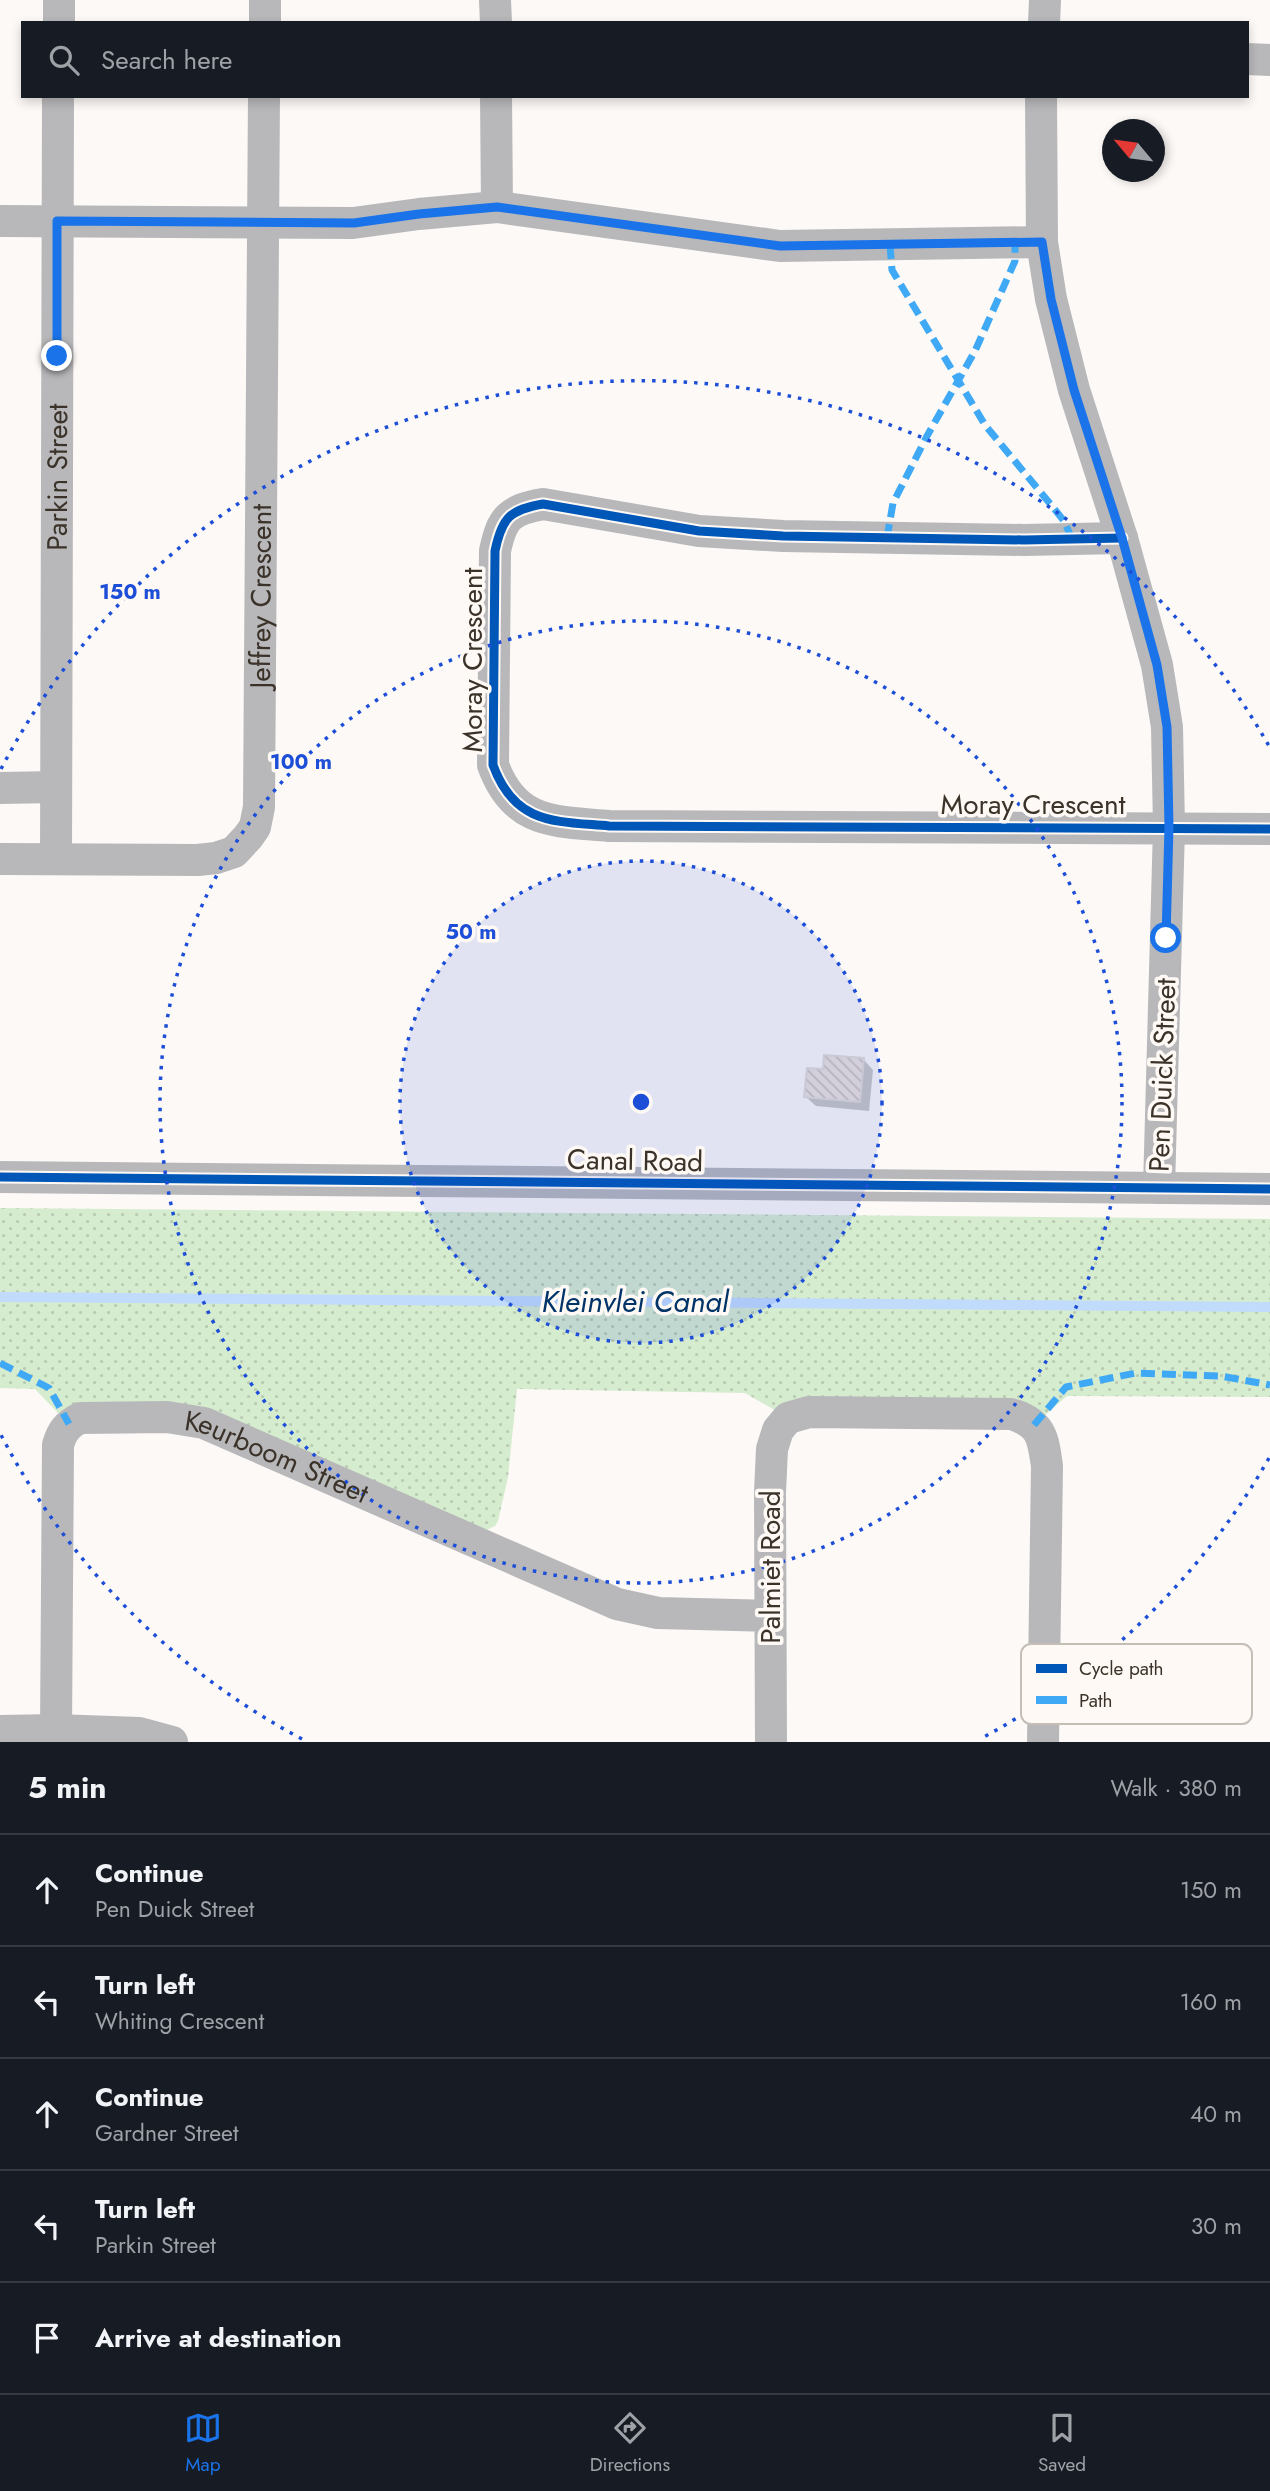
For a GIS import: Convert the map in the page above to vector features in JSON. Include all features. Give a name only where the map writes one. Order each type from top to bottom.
[{"type":"street","points":[[58,21],[59,0]]},
{"type":"street","points":[[265,0],[265,21]]},
{"type":"street","points":[[495,0],[496,21]]},
{"type":"street","points":[[1044,21],[1045,0]]},
{"type":"street","points":[[1249,59],[1270,60]]},
{"type":"street","name":"Parkin Street","points":[[56,859],[58,98]]},
{"type":"street","name":"Jeffrey Crescent","points":[[0,859],[216,858],[234,852],[255,827],[259,793],[264,98]]},
{"type":"street","points":[[496,98],[497,207]]},
{"type":"street","name":"Pen Duick Street","points":[[1041,98],[1042,242],[1051,299],[1074,390],[1122,538],[1157,665],[1167,727],[1169,827],[1159,1188]]},
{"type":"street","points":[[0,221],[354,223],[497,207],[780,246],[1042,242]]},
{"type":"street","name":"Moray Crescent","points":[[1122,538],[1024,540],[783,536],[699,531],[543,504],[522,508],[508,516],[499,531],[495,551],[493,765],[500,783],[510,797],[525,809],[549,821],[610,826],[1270,829]]},
{"type":"street","points":[[0,788],[56,787]]},
{"type":"street","name":"Canal Road","points":[[0,1177],[1270,1189]]},
{"type":"street","name":"Palmiet Road","points":[[771,1742],[772,1449],[778,1430],[788,1418],[809,1412],[1012,1414],[1034,1425],[1043,1437],[1047,1466],[1044,1644]]},
{"type":"street","name":"Keurboom Street","points":[[56,1730],[58,1445],[61,1434],[69,1424],[80,1418],[167,1417],[204,1423],[617,1604],[658,1613],[770,1616]]},
{"type":"street","name":"Palmiet Road","points":[[1043,1724],[1043,1742]]},
{"type":"street","points":[[0,1731],[139,1733],[172,1742]]},
{"type":"green space","points":[[0,1208],[1270,1219],[1270,1397],[1067,1396],[1044,1416],[778,1412],[745,1393],[517,1389],[508,1477],[498,1521],[495,1526],[484,1531],[196,1408],[62,1417],[35,1389],[0,1388]]},
{"type":"building","points":[[824,1055],[864,1058],[860,1102],[804,1097],[807,1068],[823,1069]]},
{"type":"waterway","name":"Kleinvlei Canal","points":[[0,1297],[1270,1307]]},
{"type":"marked path","points":[[887,538],[893,503],[975,351],[1015,261],[1015,242]]},
{"type":"marked path","points":[[890,245],[892,270],[985,425],[1064,521],[1072,539]]},
{"type":"marked path","points":[[0,1363],[49,1388],[69,1424]]},
{"type":"marked path","points":[[1034,1425],[1066,1387],[1136,1373],[1221,1376],[1270,1385]]},
{"type":"cycle path","points":[[1122,538],[1024,540],[783,536],[699,531],[543,504],[523,509],[509,517],[501,530],[495,551],[493,765],[502,785],[525,809],[554,820],[609,826],[1270,829]]},
{"type":"cycle path","points":[[0,1177],[1270,1189]]},
{"type":"route","points":[[57,356],[57,221],[354,223],[497,207],[780,246],[1042,242],[1051,299],[1074,390],[1122,538],[1157,665],[1167,727],[1169,827],[1166,938]]}]
